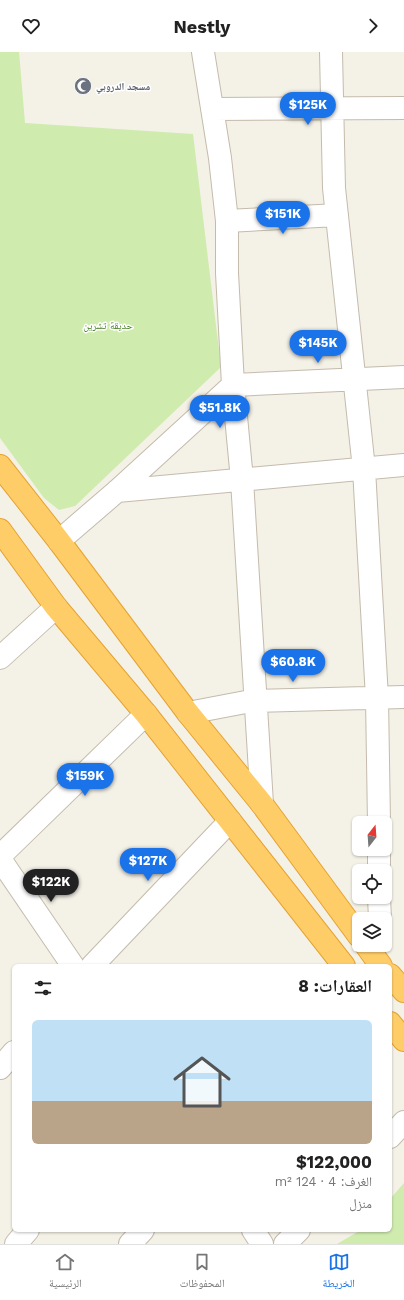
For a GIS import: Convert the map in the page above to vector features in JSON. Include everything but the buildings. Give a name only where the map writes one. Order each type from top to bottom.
[{"type":"highway","points":[[0,466],[59,541],[188,713],[262,804],[352,926]]},
{"type":"highway","points":[[0,530],[56,607],[146,714],[342,964]]},
{"type":"highway","points":[[373,952],[383,963]]},
{"type":"highway","points":[[392,975],[404,991]]},
{"type":"highway","points":[[392,1025],[404,1040]]},
{"type":"street","points":[[203,52],[227,221],[233,385],[242,480],[262,804]]},
{"type":"street","points":[[331,52],[336,215],[364,469],[377,698],[379,816]]},
{"type":"street","points":[[212,109],[404,108]]},
{"type":"street","points":[[227,221],[336,215]]},
{"type":"street","points":[[59,541],[233,385],[404,377]]},
{"type":"street","points":[[117,490],[404,465]]},
{"type":"street","points":[[0,658],[56,607]]},
{"type":"street","points":[[188,713],[256,701],[404,697]]},
{"type":"street","points":[[72,964],[0,857],[146,714]]},
{"type":"street","points":[[94,964],[230,821]]},
{"type":"street","points":[[0,1068],[12,1054]]},
{"type":"street","points":[[392,1135],[404,1122]]},
{"type":"street","points":[[16,1244],[26,1232]]},
{"type":"street","points":[[130,1244],[141,1232]]},
{"type":"street","points":[[254,1232],[262,1244]]},
{"type":"street","points":[[285,1244],[297,1232]]},
{"type":"green space","name":"حديقة تشرين","points":[[0,52],[19,52],[25,123],[193,134],[221,367],[75,506],[59,510],[44,498],[0,438]]},
{"type":"green space","points":[[404,1183],[404,1244],[337,1244],[358,1232],[392,1232],[392,1197]]},
{"type":"place","name":"مسجد الدروبي","points":[[83,86]]}]
